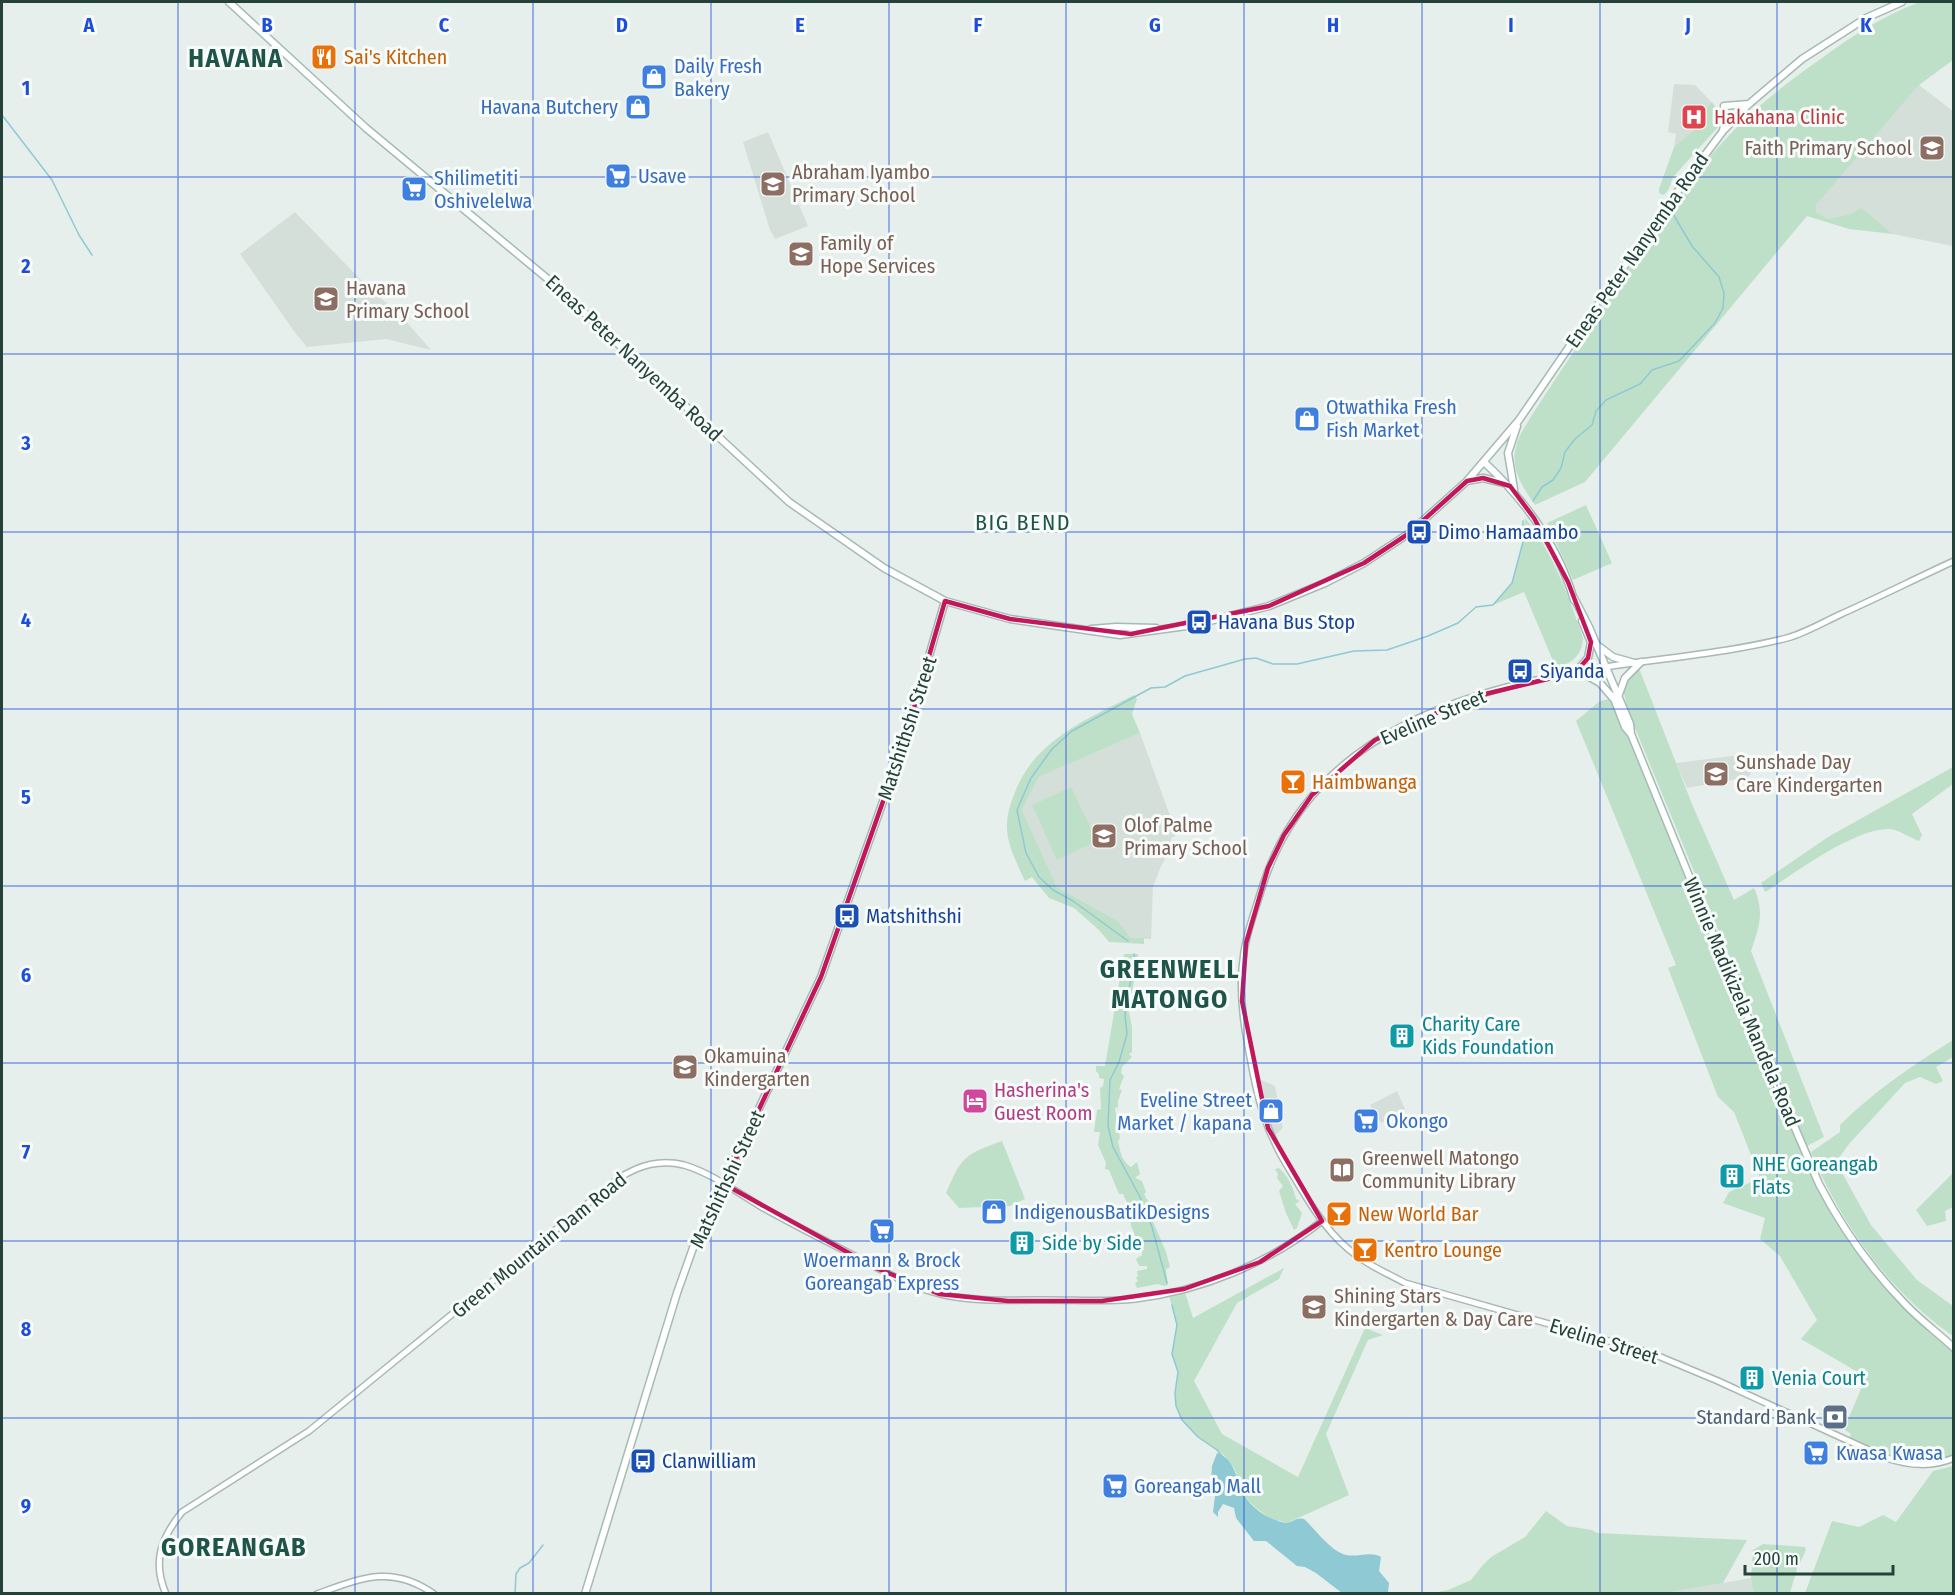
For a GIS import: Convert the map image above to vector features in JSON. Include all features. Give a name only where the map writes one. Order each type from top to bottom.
[{"type":"main road","name":"Eneas Peter Nanyemba Road","points":[[229,2],[366,128],[549,280],[789,502],[884,568],[945,601],[1010,619],[1120,635],[1213,621],[1269,606],[1325,583],[1371,558],[1408,534],[1467,481],[1519,420],[1654,223],[1723,131],[1749,104],[1802,59],[1866,18],[1902,2]]},
{"type":"main road","points":[[1723,131],[1726,119],[1724,106],[1749,104]]},
{"type":"main road","points":[[1515,493],[1509,470],[1508,453],[1519,420]]},
{"type":"main road","name":"Winnie Madikizela Mandela Road","points":[[1484,462],[1510,486],[1544,534],[1574,598],[1616,698],[1625,727],[1631,734],[1794,1127],[1826,1197],[1847,1234],[1892,1290],[1953,1348]]},
{"type":"main road","points":[[1467,481],[1488,478],[1510,486]]},
{"type":"main road","name":"Matshithshi Street","points":[[588,1592],[677,1293],[696,1242],[821,977],[901,752],[945,601]]},
{"type":"main road","points":[[1594,643],[1613,657],[1638,663],[1625,678],[1616,698],[1600,683],[1579,672],[1594,643]]},
{"type":"main road","name":"Winnie Madikizela Mandela Road","points":[[1945,1339],[1953,1343]]},
{"type":"street","name":"Eveline Street","points":[[1953,561],[1791,637],[1748,646],[1579,672],[1506,687],[1473,697],[1387,733],[1345,764],[1312,795],[1276,850],[1263,882],[1243,955],[1242,1001],[1256,1088],[1268,1128],[1286,1164],[1322,1221],[1357,1256],[1405,1283],[1651,1353],[1886,1458],[1906,1464],[1922,1465],[1953,1458]]},
{"type":"street","name":"Green Mountain Dam Road","points":[[166,1593],[158,1571],[158,1559],[169,1531],[182,1512],[318,1425],[619,1178],[647,1164],[663,1162],[685,1166],[724,1184],[787,1221],[898,1279],[939,1294],[978,1299],[1102,1301],[1134,1299],[1184,1289],[1260,1262],[1297,1241],[1322,1221]]},
{"type":"street","points":[[317,1593],[358,1579],[380,1575],[420,1584],[434,1593]]},
{"type":"highlighted area","points":[[1483,478],[1510,486],[1534,518],[1568,582],[1591,642],[1588,658],[1576,672],[1473,697],[1375,740],[1312,795],[1284,835],[1268,868],[1246,943],[1242,1001],[1268,1128],[1322,1221],[1260,1262],[1184,1289],[1102,1301],[1008,1301],[939,1294],[876,1268],[724,1184],[821,977],[904,742],[945,601],[1010,619],[1131,634],[1269,606],[1364,563],[1408,534],[1467,481]]},
{"type":"shaded area","name":"Hakahana Clinic","points":[[1674,84],[1695,85],[1718,109],[1718,127],[1706,139],[1674,147],[1676,134],[1668,132]]},
{"type":"shaded area","points":[[1919,85],[1953,111],[1953,246],[1893,234],[1861,209],[1828,219],[1816,212],[1816,204]]},
{"type":"shaded area","name":"Abraham Iyambo Primary School","points":[[768,132],[808,226],[775,239],[770,230],[743,142]]},
{"type":"shaded area","name":"Havana Primary School","points":[[295,212],[359,278],[404,319],[431,350],[386,339],[307,347],[240,254]]},
{"type":"shaded area","name":"Olof Palme Primary School","points":[[1140,733],[1177,835],[1171,838],[1172,846],[1153,887],[1151,939],[1131,938],[1118,921],[1057,887],[1022,810],[1039,777]]},
{"type":"shaded area","name":"Sunshade Day Care Kindergarten","points":[[1740,755],[1753,770],[1748,777],[1687,788],[1676,763]]},
{"type":"shaded area","name":"Okamuina Kindergarten","points":[[682,1060],[691,1062],[690,1076],[678,1071]]},
{"type":"shaded area","name":"Eveline Street Market / kapana","points":[[1254,1077],[1275,1086],[1283,1128],[1272,1138]]},
{"type":"shaded area","points":[[1397,1091],[1405,1109],[1381,1123],[1370,1105]]},
{"type":"shaded area","points":[[1751,1578],[1753,1593],[1659,1594]]},
{"type":"green space","points":[[1920,2],[1953,2],[1953,60],[1919,85],[1816,205],[1816,212],[1828,219],[1850,214],[1861,208],[1893,234],[1849,229],[1807,216],[1585,482],[1535,505],[1516,471],[1515,455],[1520,435],[1677,198],[1718,147],[1741,123],[1780,89],[1857,34],[1894,13]]},
{"type":"green space","points":[[1712,102],[1719,114],[1718,127],[1674,176],[1667,192],[1663,195],[1659,193],[1674,147],[1708,118],[1703,112]]},
{"type":"green space","points":[[1586,505],[1612,563],[1573,580],[1547,523]]},
{"type":"green space","points":[[1525,518],[1552,560],[1583,638],[1581,650],[1575,658],[1556,668],[1524,592],[1493,605],[1512,583],[1523,542]]},
{"type":"green space","points":[[1639,668],[1692,804],[1734,900],[1754,888],[1760,920],[1751,951],[1824,1137],[1807,1146],[1628,711],[1623,689],[1632,673]]},
{"type":"green space","points":[[1134,695],[1137,699],[1132,714],[1140,733],[1039,777],[1022,810],[1057,887],[1118,921],[1131,938],[1144,938],[1144,944],[1109,942],[1074,908],[1049,898],[1032,877],[1025,881],[1013,853],[1007,831],[1008,816],[1015,792],[1035,758],[1064,733]]},
{"type":"green space","points":[[1614,698],[1826,1197],[1892,1290],[1953,1348],[1953,1458],[1946,1461],[1906,1464],[1848,1441],[1851,1434],[1844,1429],[1866,1377],[1801,1339],[1817,1320],[1780,1256],[1760,1239],[1765,1218],[1723,1203],[1729,1192],[1760,1178],[1734,1112],[1718,1097],[1668,968],[1676,965],[1576,721],[1600,701]]},
{"type":"green space","points":[[1953,767],[1953,784],[1912,814],[1922,835],[1919,841],[1896,830],[1875,831],[1843,843],[1765,892],[1761,883],[1828,837]]},
{"type":"green space","points":[[1071,787],[1097,841],[1057,860],[1032,805]]},
{"type":"green space","points":[[1124,954],[1138,954],[1138,966],[1128,1007],[1132,1027],[1132,1052],[1129,1054],[1132,1057],[1122,1067],[1121,1073],[1124,1076],[1119,1089],[1122,1090],[1118,1107],[1115,1108],[1120,1138],[1118,1141],[1125,1162],[1131,1167],[1137,1162],[1140,1174],[1135,1178],[1142,1181],[1146,1192],[1144,1194],[1156,1217],[1152,1219],[1170,1267],[1166,1269],[1168,1285],[1164,1286],[1158,1284],[1137,1288],[1135,1283],[1138,1281],[1137,1271],[1147,1269],[1147,1266],[1139,1266],[1136,1259],[1142,1255],[1142,1251],[1131,1226],[1130,1209],[1123,1194],[1119,1194],[1109,1170],[1105,1169],[1106,1163],[1098,1145],[1100,1132],[1094,1132],[1097,1110],[1101,1109],[1100,1088],[1103,1086],[1104,1079],[1099,1078],[1096,1066],[1105,1066]]},
{"type":"green space","points":[[1953,1040],[1953,1057],[1936,1067],[1943,1081],[1936,1084],[1920,1077],[1905,1083],[1849,1144],[1836,1162],[1871,1225],[1917,1280],[1953,1306],[1953,1336],[1908,1299],[1869,1254],[1837,1204],[1811,1152],[1840,1132],[1840,1125],[1880,1090]]},
{"type":"green space","points":[[1002,1141],[1025,1199],[1010,1206],[959,1208],[946,1193],[956,1171],[972,1154]]},
{"type":"green space","points":[[1279,1168],[1290,1182],[1296,1199],[1300,1201],[1295,1204],[1302,1213],[1297,1228],[1294,1230],[1279,1191],[1283,1186],[1277,1178],[1278,1174],[1275,1169]]},
{"type":"green space","points":[[1953,1173],[1953,1207],[1945,1211],[1946,1221],[1927,1226],[1916,1210]]},
{"type":"green space","points":[[1284,1268],[1279,1279],[1237,1303],[1194,1381],[1222,1434],[1298,1477],[1365,1328],[1383,1335],[1368,1340],[1326,1434],[1349,1495],[1287,1523],[1269,1518],[1255,1507],[1244,1496],[1234,1468],[1224,1455],[1198,1437],[1182,1420],[1176,1406],[1178,1372],[1172,1354],[1177,1325],[1168,1292],[1184,1289],[1193,1318]]},
{"type":"green space","points":[[1953,1466],[1953,1593],[1805,1593],[1832,1521],[1859,1527],[1883,1515],[1896,1522],[1933,1471]]},
{"type":"green space","points":[[1546,1511],[1567,1526],[1597,1533],[1747,1540],[1723,1583],[1659,1594],[1433,1593],[1448,1590],[1471,1580],[1491,1557],[1525,1537]]},
{"type":"green space","points":[[1763,1544],[1805,1547],[1806,1550],[1797,1569],[1790,1593],[1753,1593],[1751,1578],[1753,1550]]},
{"type":"water","points":[[1217,1453],[1232,1465],[1246,1498],[1265,1515],[1286,1523],[1304,1519],[1327,1543],[1343,1554],[1352,1556],[1372,1554],[1381,1557],[1379,1571],[1389,1583],[1388,1593],[1342,1593],[1316,1573],[1305,1567],[1297,1566],[1266,1541],[1254,1541],[1236,1518],[1234,1508],[1223,1504],[1218,1517],[1213,1512],[1215,1496],[1211,1483],[1212,1466]]},
{"type":"waterway","points":[[2,115],[52,180],[79,235],[92,255]]},
{"type":"waterway","points":[[1533,501],[1542,487],[1553,480],[1561,468],[1565,452],[1575,439],[1592,425],[1596,411],[1606,400],[1640,384],[1652,370],[1679,361],[1715,323],[1723,308],[1724,293],[1719,277],[1692,246],[1673,214]]},
{"type":"waterway","points":[[1128,941],[1073,901],[1053,890],[1039,877],[1026,853],[1017,810],[1031,778],[1052,749],[1072,731],[1151,688],[1165,687],[1185,676],[1245,659],[1256,658],[1273,664],[1297,664],[1354,651],[1387,650],[1458,623],[1476,607],[1493,605],[1512,583],[1523,542],[1523,521]]},
{"type":"waterway","points":[[1134,954],[1135,965],[1126,999],[1127,1034],[1119,1062],[1110,1080],[1108,1126],[1113,1147],[1140,1197],[1152,1227],[1167,1283]]},
{"type":"waterway","points":[[1172,1305],[1177,1325],[1172,1354],[1178,1372],[1176,1406],[1182,1420],[1198,1437],[1222,1456]]},
{"type":"waterway","points":[[515,1594],[516,1574],[520,1568],[529,1563],[543,1545]]},
{"type":"place","name":"Sai's Kitchen","points":[[324,57]]},
{"type":"place","name":"Daily Fresh Bakery","points":[[654,77]]},
{"type":"place","name":"Havana Butchery","points":[[638,107]]},
{"type":"place","name":"Hakahana Clinic","points":[[1694,117]]},
{"type":"place","name":"Faith Primary School","points":[[1932,148]]},
{"type":"place","name":"Usave","points":[[618,176]]},
{"type":"place","name":"Abraham Iyambo Primary School","points":[[773,184]]},
{"type":"place","name":"Shilimetiti Oshivelelwa","points":[[414,189]]},
{"type":"place","name":"Family of Hope Services","points":[[801,254]]},
{"type":"place","name":"Havana Primary School","points":[[326,299]]},
{"type":"place","name":"Otwathika Fresh Fish Market","points":[[1307,419]]},
{"type":"place","name":"Dimo Hamaambo","points":[[1419,532]]},
{"type":"place","name":"Havana Bus Stop","points":[[1199,622]]},
{"type":"place","name":"Siyanda","points":[[1520,671]]},
{"type":"place","name":"Sunshade Day Care Kindergarten","points":[[1716,774]]},
{"type":"place","name":"Haimbwanga","points":[[1293,782]]},
{"type":"place","name":"Olof Palme Primary School","points":[[1104,836]]},
{"type":"place","name":"Matshithshi","points":[[847,916]]},
{"type":"place","name":"Charity Care Kids Foundation","points":[[1402,1036]]},
{"type":"place","name":"Okamuina Kindergarten","points":[[685,1067]]},
{"type":"place","name":"Hasherina's Guest Room","points":[[975,1101]]},
{"type":"place","name":"Eveline Street Market / kapana","points":[[1271,1111]]},
{"type":"place","name":"Okongo","points":[[1366,1121]]},
{"type":"place","name":"Greenwell Matongo Community Library","points":[[1342,1170]]},
{"type":"place","name":"NHE Goreangab Flats","points":[[1732,1176]]},
{"type":"place","name":"IndigenousBatikDesigns","points":[[994,1212]]},
{"type":"place","name":"New World Bar","points":[[1339,1214]]},
{"type":"place","name":"Woermann & Brock Goreangab Express","points":[[882,1231]]},
{"type":"place","name":"Side by Side","points":[[1022,1243]]},
{"type":"place","name":"Kentro Lounge","points":[[1365,1250]]},
{"type":"place","name":"Shining Stars Kindergarten & Day Care","points":[[1314,1307]]},
{"type":"place","name":"Venia Court","points":[[1752,1378]]},
{"type":"place","name":"Standard Bank","points":[[1835,1417]]},
{"type":"place","name":"Kwasa Kwasa","points":[[1816,1453]]},
{"type":"place","name":"Clanwilliam","points":[[643,1461]]},
{"type":"place","name":"Goreangab Mall","points":[[1115,1486]]},
{"type":"district","name":"HAVANA","points":[[236,58]]},
{"type":"district","name":"BIG BEND","points":[[1023,522]]},
{"type":"district","name":"GREENWELL MATONGO","points":[[1170,984]]},
{"type":"district","name":"GOREANGAB","points":[[234,1547]]}]
